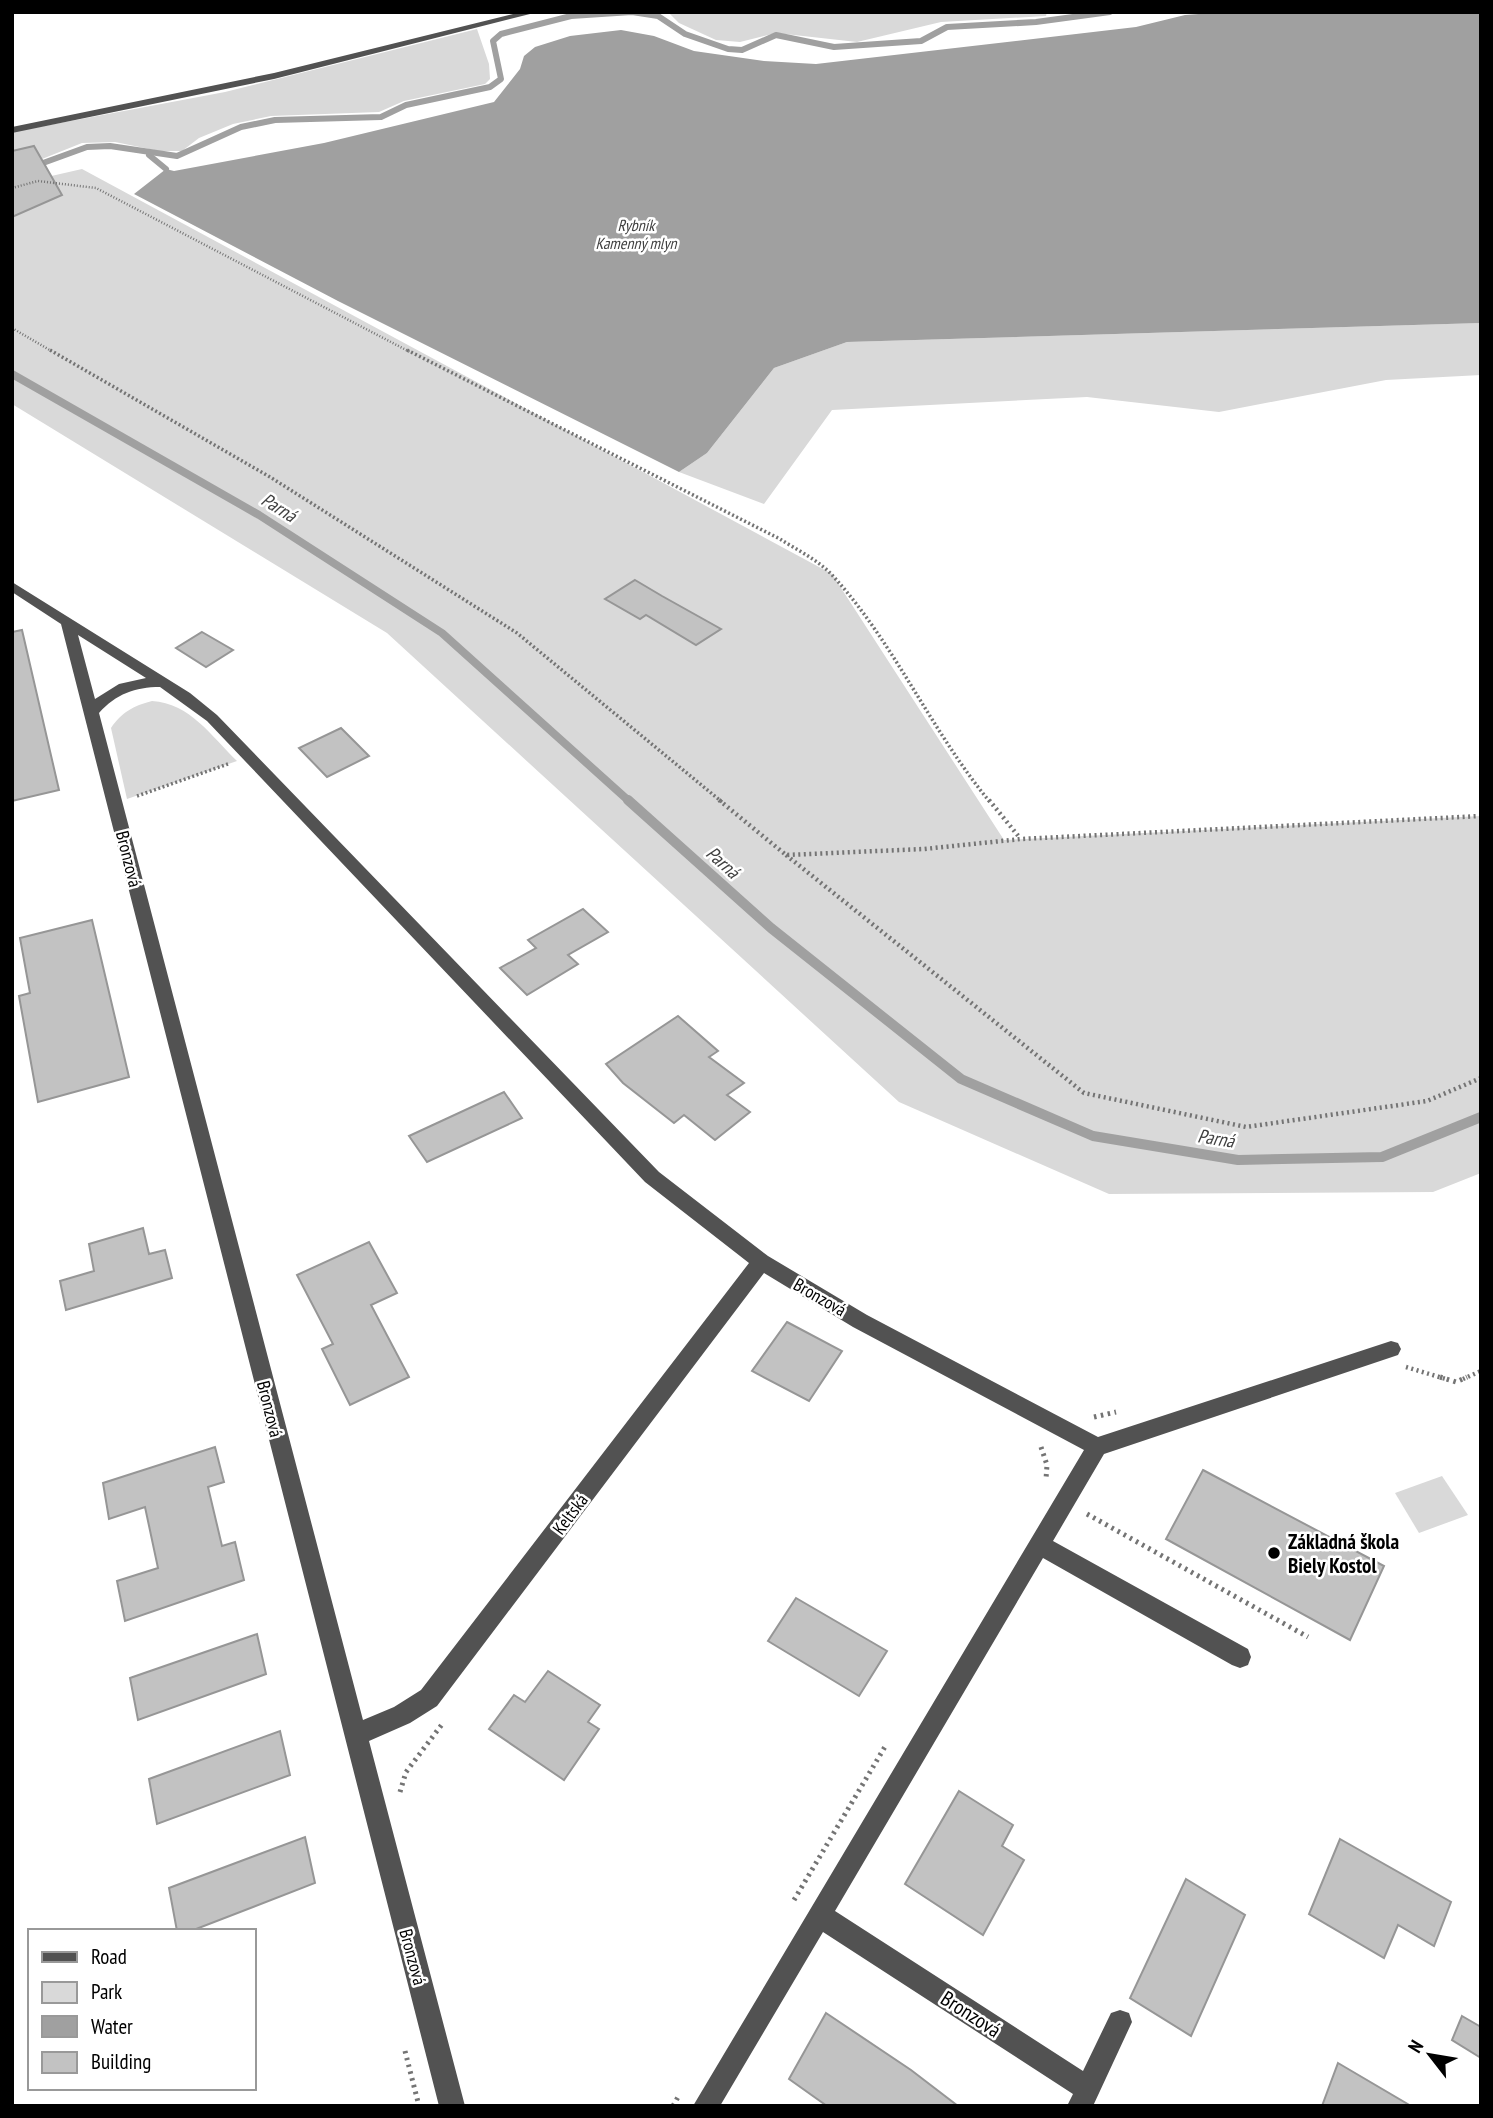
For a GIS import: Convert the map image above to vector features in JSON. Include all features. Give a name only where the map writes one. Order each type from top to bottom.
[{"type":"street","points":[[12,130],[147,106],[261,81],[533,12]]},
{"type":"street","name":"Bronzová","points":[[12,586],[163,682],[212,718],[652,1177],[761,1262],[860,1321],[1097,1447]]},
{"type":"street","name":"Bronzová","points":[[68,622],[93,710],[354,1734],[452,2106]]},
{"type":"street","points":[[93,710],[106,696],[127,686],[163,682]]},
{"type":"street","name":"Keltská","points":[[354,1734],[381,1727],[410,1713],[429,1698],[761,1262]]},
{"type":"street","points":[[706,2106],[1097,1447],[1397,1358]]},
{"type":"street","points":[[1039,1545],[1240,1657]]},
{"type":"street","name":"Bronzová","points":[[819,1915],[1084,2097],[1120,2022]]},
{"type":"path","points":[[12,188],[38,181],[96,188],[375,335],[780,539],[832,574],[896,660],[957,762],[1020,839]]},
{"type":"path","points":[[12,328],[270,477],[517,633],[786,855],[1084,1093],[1246,1127],[1427,1101],[1481,1078]]},
{"type":"path","points":[[127,799],[237,761]]},
{"type":"path","points":[[786,855],[960,846],[1020,839],[1481,816]]},
{"type":"path","points":[[1397,1358],[1443,1381],[1456,1382],[1481,1371]]},
{"type":"path","points":[[1087,1417],[1126,1409]]},
{"type":"path","points":[[1036,1438],[1047,1465],[1046,1479],[1039,1491]]},
{"type":"path","points":[[1087,1514],[1308,1637]]},
{"type":"path","points":[[789,1909],[892,1735]]},
{"type":"path","points":[[673,2106],[680,2094]]},
{"type":"green space","points":[[668,12],[1047,12],[1046,16],[941,22],[857,42],[776,33],[740,42],[716,40],[679,23]]},
{"type":"green space","points":[[477,29],[489,64],[490,79],[485,84],[404,101],[379,112],[271,116],[233,124],[199,138],[182,151],[159,151],[115,142],[82,143],[12,171],[12,132],[225,92]]},
{"type":"green space","points":[[82,169],[832,574],[1004,840],[1481,816],[1481,1173],[1433,1192],[1109,1194],[899,1102],[387,633],[12,404],[12,185]]},
{"type":"green space","points":[[1481,323],[1481,375],[1386,380],[1219,412],[1087,397],[832,410],[764,504],[679,472],[707,453],[774,368],[847,342]]},
{"type":"green space","points":[[152,701],[165,703],[189,714],[237,761],[127,799],[111,728],[128,710]]},
{"type":"green space","points":[[1442,1476],[1468,1515],[1419,1533],[1395,1493]]},
{"type":"water","name":"Rybník Kamenný mlyn","points":[[1226,12],[1481,12],[1481,323],[847,342],[774,368],[707,453],[679,472],[338,301],[134,194],[166,169],[174,171],[324,143],[494,102],[520,69],[524,56],[535,47],[570,36],[621,30],[654,36],[694,51],[764,61],[816,64],[1136,27],[1185,15]]},
{"type":"building","points":[[34,146],[62,195],[12,217],[12,151]]},
{"type":"building","points":[[635,580],[721,629],[696,645],[646,615],[640,619],[605,599]]},
{"type":"building","points":[[22,630],[59,790],[12,801],[12,632]]},
{"type":"building","points":[[202,632],[233,650],[206,667],[176,648]]},
{"type":"building","points":[[341,728],[369,756],[327,777],[299,748]]},
{"type":"building","points":[[583,909],[608,932],[568,955],[578,964],[527,995],[500,968],[536,948],[528,940]]},
{"type":"building","points":[[92,920],[129,1077],[38,1102],[19,996],[30,993],[20,938]]},
{"type":"building","points":[[678,1016],[718,1051],[709,1057],[744,1083],[727,1095],[750,1112],[715,1140],[684,1115],[674,1123],[623,1083],[606,1064]]},
{"type":"building","points":[[504,1092],[522,1118],[427,1162],[409,1136]]},
{"type":"building","points":[[143,1228],[149,1254],[165,1250],[172,1278],[66,1310],[60,1281],[94,1271],[89,1244]]},
{"type":"building","points":[[369,1242],[397,1293],[371,1305],[409,1377],[350,1405],[322,1349],[333,1344],[297,1275]]},
{"type":"building","points":[[787,1322],[842,1351],[809,1401],[752,1371]]},
{"type":"building","points":[[215,1447],[224,1482],[208,1487],[222,1546],[235,1542],[244,1580],[125,1621],[117,1581],[158,1568],[145,1507],[109,1519],[103,1483]]},
{"type":"building","name":"Základná škola Biely Kostol","points":[[1203,1470],[1384,1566],[1350,1640],[1166,1539]]},
{"type":"building","points":[[796,1598],[887,1651],[859,1696],[768,1641]]},
{"type":"building","points":[[257,1634],[266,1674],[138,1720],[130,1678]]},
{"type":"building","points":[[548,1671],[600,1705],[588,1722],[599,1729],[564,1780],[489,1729],[514,1695],[525,1702]]},
{"type":"building","points":[[280,1731],[290,1775],[157,1824],[149,1779]]},
{"type":"building","points":[[959,1791],[1013,1825],[1002,1846],[1024,1860],[983,1935],[905,1884]]},
{"type":"building","points":[[305,1837],[315,1883],[196,1929],[177,1929],[169,1888]]},
{"type":"building","points":[[1340,1839],[1451,1902],[1434,1946],[1398,1925],[1384,1958],[1309,1914]]},
{"type":"building","points":[[1186,1879],[1245,1915],[1191,2036],[1130,1998]]},
{"type":"building","points":[[826,2013],[911,2070],[958,2106],[827,2106],[789,2079]]},
{"type":"building","points":[[1462,2016],[1481,2027],[1481,2058],[1452,2040]]},
{"type":"building","points":[[1338,2063],[1411,2106],[1322,2106]]},
{"type":"waterway","points":[[32,167],[87,147],[110,146],[177,156],[241,127],[275,120],[381,117],[406,105],[490,87],[501,79],[493,41],[501,34],[571,16],[632,12],[658,16],[685,34],[728,49],[742,50],[776,35],[834,47],[921,41],[947,27],[1036,22],[1110,12]]},
{"type":"waterway","points":[[149,155],[166,169]]},
{"type":"waterway","name":"Parná","points":[[12,374],[259,515],[442,633],[630,802]]},
{"type":"waterway","name":"Parná","points":[[628,800],[771,928],[961,1079],[1093,1136],[1238,1160],[1382,1157],[1481,1117]]},
{"type":"place","name":"Základná škola Biely Kostol","points":[[1274,1553]]}]
